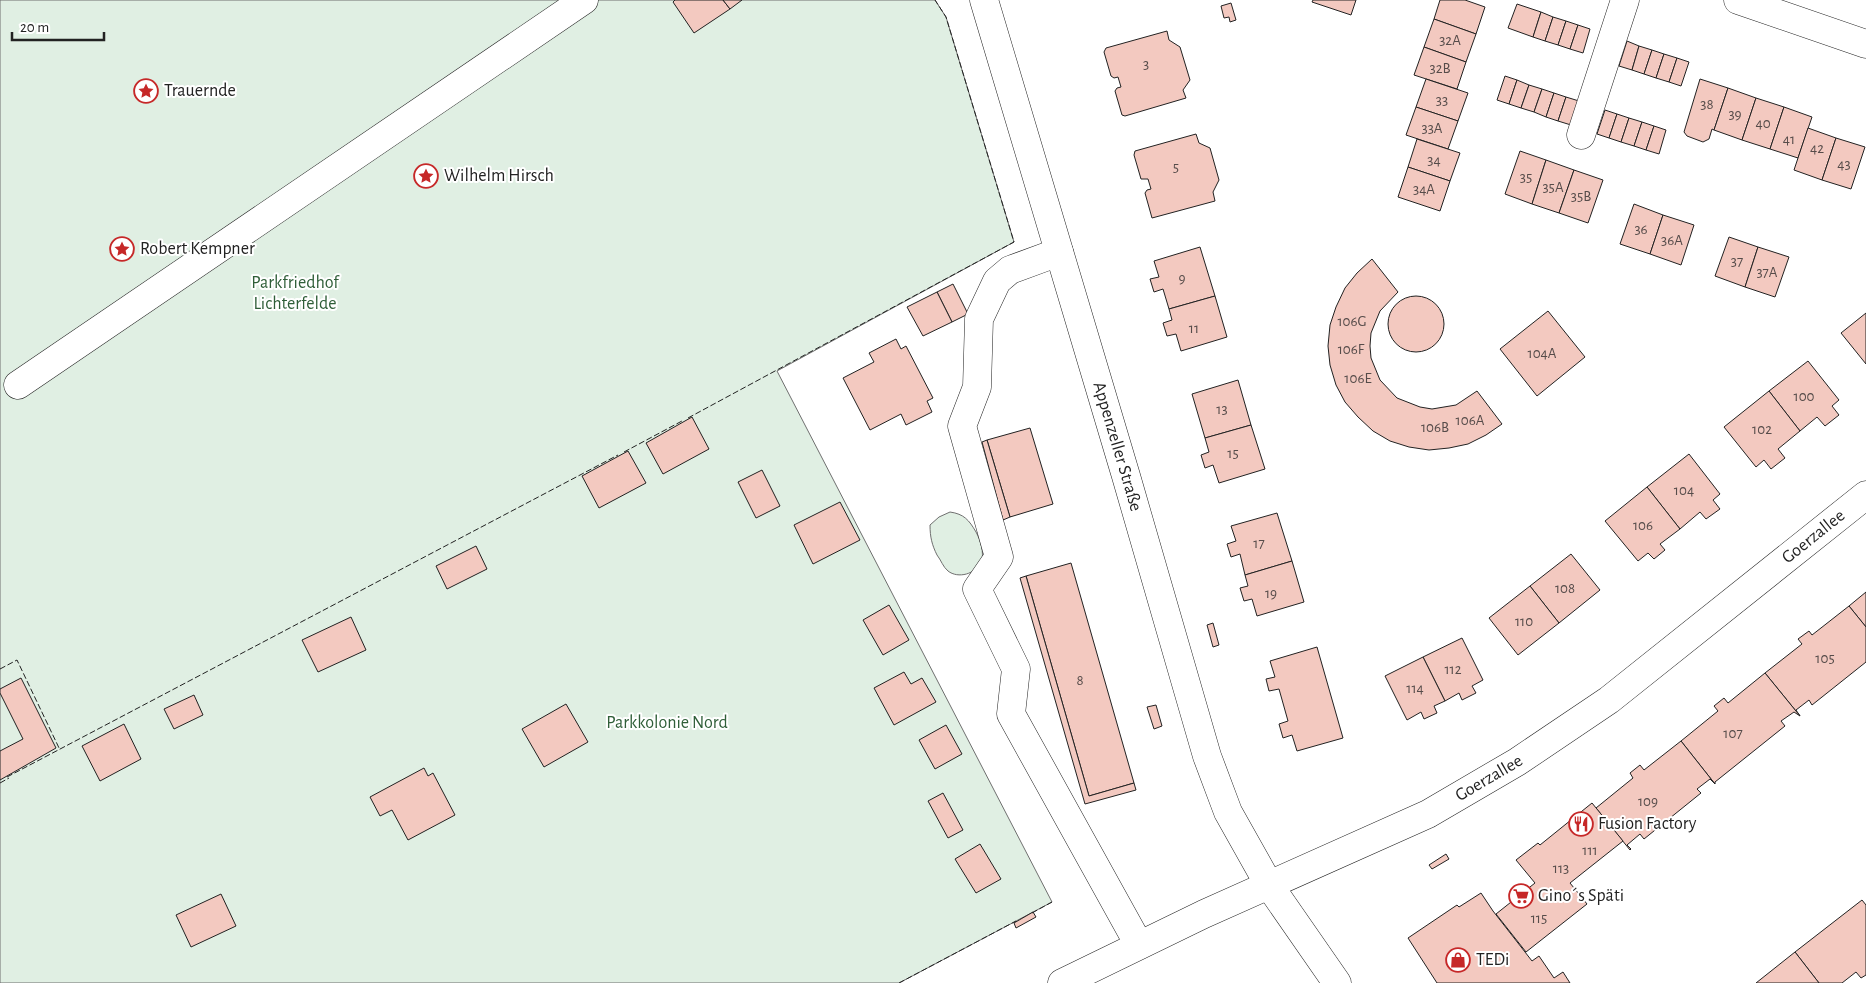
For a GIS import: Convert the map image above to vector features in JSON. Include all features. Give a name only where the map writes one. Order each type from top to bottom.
[{"type":"main road","points":[[18,385],[584,0]]},
{"type":"main road","name":"Appenzeller Straße","points":[[984,0],[1207,756],[1228,812],[1269,885],[1337,983]]},
{"type":"main road","points":[[1581,134],[1625,0]]},
{"type":"main road","points":[[1738,0],[1866,44]]},
{"type":"main road","points":[[1059,252],[1010,270],[997,281],[979,319],[977,387],[962,426],[999,557],[977,589],[1016,669],[1011,714],[1139,945]]},
{"type":"main road","name":"Goerzallee","points":[[1062,983],[1139,945],[1428,814],[1517,762],[1609,700],[1866,495]]},
{"type":"green space","points":[[0,0],[935,0],[946,17],[1014,242],[777,371],[1052,902],[899,983],[0,983]]},
{"type":"green space","points":[[950,512],[963,516],[968,521],[978,535],[982,547],[982,559],[979,566],[975,570],[962,575],[957,575],[946,569],[937,555],[930,533],[930,525],[939,517]]},
{"type":"building","points":[[675,0],[723,0],[730,9],[694,33],[673,2]]},
{"type":"building","points":[[723,0],[742,0],[730,9]]},
{"type":"building","points":[[1313,0],[1356,0],[1351,15],[1312,2]]},
{"type":"building","points":[[1440,0],[1465,0],[1485,7],[1476,34],[1434,19]]},
{"type":"building","points":[[1231,3],[1236,20],[1230,22],[1229,17],[1224,18],[1221,6]]},
{"type":"building","points":[[1517,4],[1541,12],[1533,37],[1508,28]]},
{"type":"building","points":[[1541,12],[1553,17],[1545,41],[1533,37]]},
{"type":"building","points":[[1553,17],[1566,21],[1558,45],[1545,41]]},
{"type":"building","points":[[1434,19],[1476,34],[1466,62],[1424,47]]},
{"type":"building","points":[[1566,21],[1578,25],[1570,49],[1558,45]]},
{"type":"building","points":[[1578,25],[1590,29],[1583,53],[1570,49]]},
{"type":"building","points":[[1167,31],[1169,40],[1180,47],[1190,80],[1183,90],[1186,98],[1125,116],[1122,115],[1115,91],[1121,87],[1118,77],[1114,78],[1111,76],[1104,52],[1106,48]]},
{"type":"building","points":[[1627,41],[1639,46],[1632,70],[1619,66]]},
{"type":"building","points":[[1639,46],[1652,50],[1644,74],[1632,70]]},
{"type":"building","points":[[1424,47],[1466,62],[1457,89],[1414,75]]},
{"type":"building","points":[[1652,50],[1664,54],[1656,78],[1644,74]]},
{"type":"building","points":[[1664,54],[1677,58],[1669,82],[1656,78]]},
{"type":"building","points":[[1677,58],[1689,62],[1681,86],[1669,82]]},
{"type":"building","points":[[1505,76],[1517,80],[1509,104],[1497,100]]},
{"type":"building","points":[[1426,79],[1468,93],[1458,121],[1416,107]]},
{"type":"building","points":[[1700,79],[1728,88],[1714,130],[1712,129],[1709,139],[1703,142],[1687,136],[1684,132]]},
{"type":"building","points":[[1517,80],[1529,85],[1521,108],[1509,104]]},
{"type":"building","points":[[1529,85],[1542,89],[1534,112],[1521,108]]},
{"type":"building","points":[[1728,88],[1756,98],[1742,140],[1714,130]]},
{"type":"building","points":[[1542,89],[1554,93],[1546,117],[1534,112]]},
{"type":"building","points":[[1554,93],[1566,97],[1558,121],[1546,117]]},
{"type":"building","points":[[1566,97],[1579,101],[1571,125],[1558,121]]},
{"type":"building","points":[[1756,98],[1784,107],[1770,149],[1742,140]]},
{"type":"building","points":[[1416,107],[1458,121],[1448,149],[1406,135]]},
{"type":"building","points":[[1784,107],[1812,117],[1798,158],[1770,149]]},
{"type":"building","points":[[1605,110],[1617,114],[1609,138],[1597,134]]},
{"type":"building","points":[[1617,114],[1629,118],[1621,142],[1609,138]]},
{"type":"building","points":[[1629,118],[1642,122],[1634,146],[1621,142]]},
{"type":"building","points":[[1642,122],[1654,126],[1646,150],[1634,146]]},
{"type":"building","points":[[1654,126],[1666,130],[1659,154],[1646,150]]},
{"type":"building","points":[[1808,128],[1836,138],[1822,180],[1794,170]]},
{"type":"building","points":[[1196,134],[1199,143],[1210,148],[1219,180],[1213,192],[1215,201],[1152,218],[1145,193],[1151,189],[1148,179],[1141,179],[1134,155],[1135,151]]},
{"type":"building","points":[[1836,138],[1865,147],[1851,189],[1822,180]]},
{"type":"building","points":[[1417,139],[1460,153],[1450,181],[1408,167]]},
{"type":"building","points":[[1520,151],[1546,160],[1532,204],[1505,194]]},
{"type":"building","points":[[1546,160],[1574,170],[1559,213],[1532,204]]},
{"type":"building","points":[[1408,167],[1450,181],[1440,211],[1398,197]]},
{"type":"building","points":[[1574,170],[1603,180],[1588,223],[1559,213]]},
{"type":"building","points":[[1634,204],[1663,215],[1650,254],[1620,244]]},
{"type":"building","points":[[1663,215],[1694,225],[1681,265],[1650,254]]},
{"type":"building","points":[[1729,237],[1758,247],[1745,287],[1715,276]]},
{"type":"building","points":[[1200,247],[1215,296],[1169,309],[1163,289],[1154,292],[1150,279],[1159,277],[1154,261]]},
{"type":"building","points":[[1758,247],[1789,257],[1775,297],[1745,287]]},
{"type":"building","points":[[1372,259],[1398,292],[1380,311],[1371,333],[1371,358],[1380,380],[1397,398],[1420,407],[1432,409],[1456,405],[1477,391],[1502,424],[1468,444],[1429,450],[1409,447],[1390,441],[1373,431],[1345,402],[1336,385],[1330,365],[1328,346],[1330,325],[1345,288]]},
{"type":"building","points":[[953,284],[968,314],[952,322],[937,292]]},
{"type":"building","points":[[937,292],[952,322],[923,336],[907,307]]},
{"type":"building","points":[[1215,296],[1227,337],[1181,351],[1176,334],[1167,336],[1163,323],[1172,320],[1169,309]]},
{"type":"building","points":[[1416,296],[1427,298],[1436,304],[1442,313],[1444,324],[1442,335],[1436,344],[1427,350],[1416,352],[1405,350],[1396,344],[1390,335],[1388,324],[1390,313],[1396,304],[1405,298]]},
{"type":"building","points":[[1548,311],[1585,357],[1537,396],[1500,349]]},
{"type":"building","points":[[1866,313],[1866,364],[1841,333]]},
{"type":"building","points":[[896,339],[901,349],[906,346],[933,398],[927,401],[932,412],[906,425],[901,414],[870,430],[843,378],[874,362],[869,353]]},
{"type":"building","points":[[1808,361],[1839,400],[1832,406],[1839,415],[1825,426],[1817,417],[1800,431],[1769,391]]},
{"type":"building","points":[[1238,380],[1251,425],[1205,438],[1192,394]]},
{"type":"building","points":[[1769,391],[1800,431],[1778,449],[1785,458],[1771,469],[1764,460],[1756,467],[1724,427]]},
{"type":"building","points":[[692,417],[709,449],[663,474],[646,443]]},
{"type":"building","points":[[1251,425],[1265,469],[1219,483],[1213,465],[1205,468],[1201,455],[1209,452],[1205,438]]},
{"type":"building","points":[[1030,428],[1053,504],[1010,517],[987,440]]},
{"type":"building","points":[[987,440],[1010,517],[1003,520],[982,442]]},
{"type":"building","points":[[628,451],[646,483],[599,508],[582,476]]},
{"type":"building","points":[[1689,454],[1720,494],[1713,500],[1720,509],[1706,519],[1700,512],[1680,529],[1647,487]]},
{"type":"building","points":[[762,470],[780,506],[756,518],[738,482]]},
{"type":"building","points":[[1647,487],[1680,529],[1660,544],[1665,550],[1654,559],[1648,553],[1638,561],[1605,521]]},
{"type":"building","points":[[840,502],[860,540],[813,564],[794,525]]},
{"type":"building","points":[[1277,513],[1292,561],[1245,575],[1240,554],[1231,557],[1227,544],[1236,541],[1231,526]]},
{"type":"building","points":[[476,546],[487,569],[447,589],[436,566]]},
{"type":"building","points":[[1571,554],[1600,590],[1559,623],[1530,586]]},
{"type":"building","points":[[1292,561],[1304,602],[1257,616],[1252,599],[1244,601],[1240,588],[1248,586],[1245,575]]},
{"type":"building","points":[[1071,563],[1134,783],[1089,796],[1026,576]]},
{"type":"building","points":[[1026,576],[1089,796],[1134,783],[1136,790],[1085,804],[1020,578]]},
{"type":"building","points":[[1530,586],[1559,623],[1518,655],[1489,618]]},
{"type":"building","points":[[1866,592],[1866,627],[1849,606]]},
{"type":"building","points":[[889,605],[909,640],[883,655],[863,620]]},
{"type":"building","points":[[1849,606],[1866,627],[1866,662],[1812,705],[1809,700],[1796,710],[1800,716],[1765,673],[1802,644],[1798,639],[1809,631],[1812,635]]},
{"type":"building","points":[[351,617],[366,650],[318,672],[302,640]]},
{"type":"building","points":[[1213,623],[1219,645],[1213,647],[1207,625]]},
{"type":"building","points":[[1462,638],[1483,680],[1472,686],[1476,693],[1462,700],[1459,693],[1445,701],[1423,657]]},
{"type":"building","points":[[1317,647],[1343,738],[1297,751],[1292,735],[1283,738],[1279,724],[1288,721],[1279,689],[1269,691],[1266,679],[1275,677],[1270,661]]},
{"type":"building","points":[[1423,657],[1445,701],[1434,706],[1437,713],[1424,719],[1421,712],[1407,720],[1385,676]]},
{"type":"building","points":[[904,672],[911,684],[922,678],[936,702],[894,725],[874,688]]},
{"type":"building","points":[[1765,673],[1800,716],[1794,712],[1781,721],[1785,726],[1715,782],[1715,784],[1681,741],[1718,711],[1714,706],[1724,698],[1728,703]]},
{"type":"building","points":[[21,678],[56,748],[0,780],[0,751],[23,739],[0,693],[0,689]]},
{"type":"building","points":[[194,695],[203,715],[174,729],[164,709]]},
{"type":"building","points":[[566,704],[588,742],[544,767],[522,729]]},
{"type":"building","points":[[1156,705],[1162,726],[1154,729],[1147,707]]},
{"type":"building","points":[[124,724],[141,759],[100,781],[82,746]]},
{"type":"building","points":[[946,725],[962,754],[935,769],[919,740]]},
{"type":"building","points":[[1681,741],[1715,784],[1710,779],[1697,789],[1701,793],[1644,839],[1640,834],[1627,845],[1630,850],[1596,808],[1633,778],[1630,773],[1640,765],[1644,770]]},
{"type":"building","points":[[424,768],[428,776],[433,773],[455,815],[408,840],[392,810],[380,816],[370,797]]},
{"type":"building","points":[[943,793],[963,830],[948,838],[928,801]]},
{"type":"building","points":[[1592,803],[1623,841],[1570,883],[1587,904],[1526,952],[1496,914],[1535,883],[1516,860],[1538,843],[1540,845]]},
{"type":"building","points":[[980,844],[1001,879],[976,893],[955,859]]},
{"type":"building","points":[[1446,854],[1449,859],[1432,869],[1429,865]]},
{"type":"building","points":[[1481,893],[1532,961],[1539,956],[1554,978],[1563,972],[1570,983],[1437,983],[1408,938],[1457,905],[1459,907]]},
{"type":"building","points":[[221,894],[236,926],[191,947],[176,915]]},
{"type":"building","points":[[1862,900],[1866,905],[1866,975],[1861,978],[1856,972],[1842,983],[1819,983],[1795,952]]},
{"type":"building","points":[[1033,912],[1036,917],[1016,928],[1014,923]]},
{"type":"building","points":[[1795,952],[1819,983],[1756,983]]},
{"type":"fence","points":[[688,418],[1014,242],[946,17],[935,0]]},
{"type":"fence","points":[[624,452],[682,421]]},
{"type":"fence","points":[[7,777],[618,455]]},
{"type":"fence","points":[[0,669],[17,660],[60,750]]},
{"type":"fence","points":[[0,783],[9,778]]},
{"type":"fence","points":[[1032,913],[1052,902]]},
{"type":"fence","points":[[899,983],[1016,921]]},
{"type":"place","name":"Trauernde","points":[[146,91]]},
{"type":"place","name":"Wilhelm Hirsch","points":[[426,176]]},
{"type":"place","name":"Robert Kempner","points":[[122,249]]},
{"type":"place","name":"Fusion Factory","points":[[1581,824]]},
{"type":"place","name":"Gino´s Späti","points":[[1521,896]]},
{"type":"place","name":"TEDi","points":[[1458,960]]},
{"type":"park label","name":"Parkfriedhof Lichterfelde","points":[[295,293]]},
{"type":"park label","name":"Parkkolonie Nord","points":[[667,723]]}]
